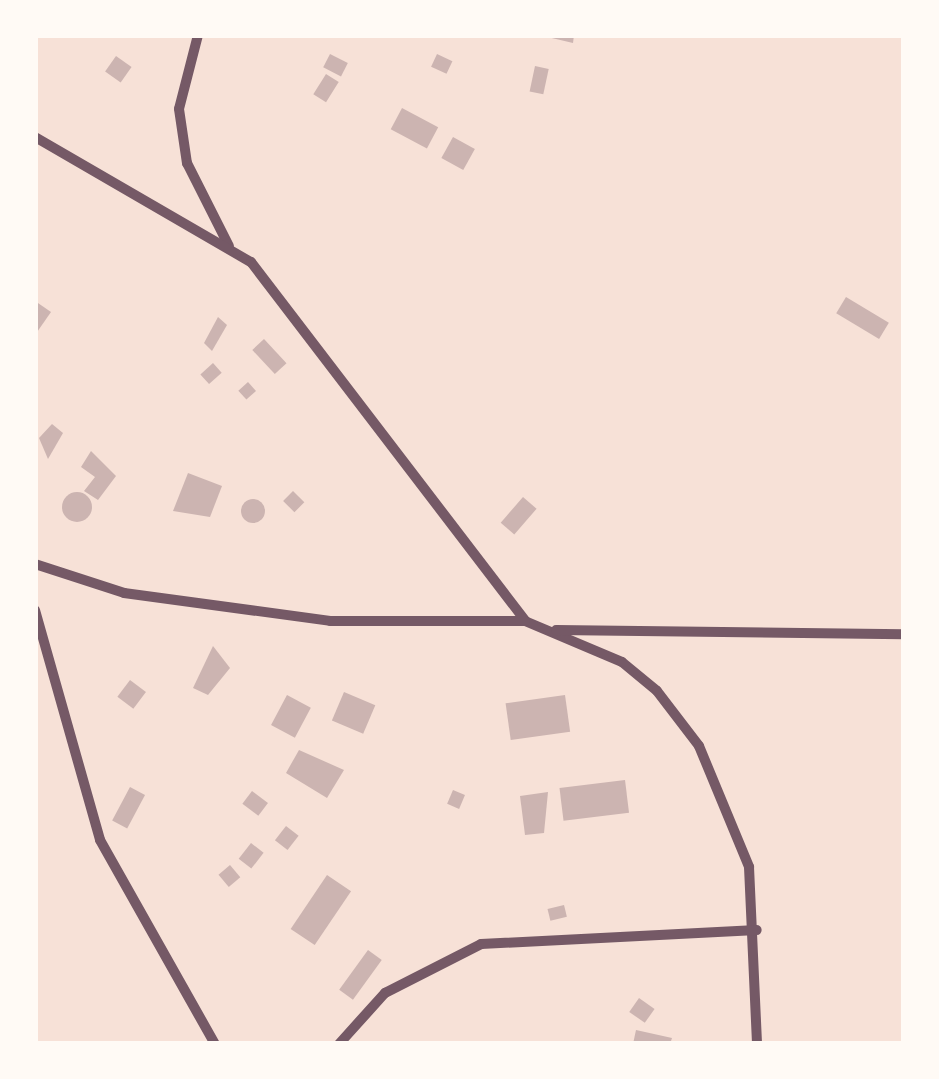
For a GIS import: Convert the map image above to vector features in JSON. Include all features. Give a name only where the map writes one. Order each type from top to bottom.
[{"type":"street","points":[[198,35],[179,109],[187,163],[230,249]]},
{"type":"street","points":[[35,137],[230,249],[288,301],[440,518],[525,621]]},
{"type":"street","points":[[35,564],[124,592],[330,621],[525,621],[622,662],[699,746],[749,868],[757,930],[757,1044]]},
{"type":"street","points":[[35,610],[100,840],[216,1044]]},
{"type":"street","points":[[550,630],[680,625],[904,634]]},
{"type":"street","points":[[339,1044],[385,993],[481,944],[757,930]]},
{"type":"building","points":[[539,35],[574,35],[573,43]]},
{"type":"building","points":[[330,54],[348,63],[341,76],[323,67]]},
{"type":"building","points":[[437,54],[452,61],[446,74],[431,67]]},
{"type":"building","points":[[116,56],[132,67],[121,82],[105,72]]},
{"type":"building","points":[[535,66],[549,69],[543,94],[530,91]]},
{"type":"building","points":[[326,74],[339,82],[326,102],[313,94]]},
{"type":"building","points":[[402,108],[438,127],[427,148],[391,129]]},
{"type":"building","points":[[453,137],[475,149],[463,170],[441,158]]},
{"type":"building","points":[[846,297],[889,323],[879,339],[836,313]]},
{"type":"building","points":[[35,301],[51,312],[35,335]]},
{"type":"building","points":[[218,317],[227,325],[212,351],[204,343]]},
{"type":"building","points":[[264,339],[287,363],[275,374],[252,350]]},
{"type":"building","points":[[213,363],[222,373],[209,384],[200,374]]},
{"type":"building","points":[[248,382],[256,391],[246,400],[238,391]]},
{"type":"building","points":[[52,424],[63,433],[48,459],[39,438]]},
{"type":"building","points":[[91,451],[116,476],[98,500],[84,491],[95,477],[81,467]]},
{"type":"building","points":[[188,473],[222,486],[210,517],[173,511]]},
{"type":"building","points":[[293,491],[304,502],[294,512],[283,501]]},
{"type":"building","points":[[77,492],[88,496],[92,507],[88,518],[77,522],[66,518],[62,507],[66,496]]},
{"type":"building","points":[[523,497],[537,509],[514,534],[501,523]]},
{"type":"building","points":[[253,499],[265,511],[253,523],[241,511]]},
{"type":"building","points":[[213,646],[230,668],[208,695],[193,688]]},
{"type":"building","points":[[130,680],[146,692],[133,709],[117,697]]},
{"type":"building","points":[[344,692],[375,705],[363,734],[332,721]]},
{"type":"building","points":[[287,695],[311,708],[295,738],[271,725]]},
{"type":"building","points":[[565,695],[570,732],[511,740],[506,703]]},
{"type":"building","points":[[299,750],[344,770],[327,798],[286,773]]},
{"type":"building","points":[[625,780],[629,813],[564,821],[559,788]]},
{"type":"building","points":[[130,787],[145,795],[127,829],[112,821]]},
{"type":"building","points":[[453,790],[465,795],[459,809],[447,804]]},
{"type":"building","points":[[252,791],[268,803],[258,816],[242,804]]},
{"type":"building","points":[[548,792],[544,833],[525,835],[520,796]]},
{"type":"building","points":[[286,826],[299,836],[288,850],[275,840]]},
{"type":"building","points":[[251,843],[264,853],[251,869],[239,859]]},
{"type":"building","points":[[230,865],[240,877],[229,887],[219,875]]},
{"type":"building","points":[[327,875],[351,891],[315,945],[291,929]]},
{"type":"building","points":[[564,905],[567,917],[550,921],[548,909]]},
{"type":"building","points":[[368,950],[382,960],[353,1000],[339,990]]},
{"type":"building","points":[[639,998],[655,1009],[645,1023],[629,1012]]},
{"type":"building","points":[[636,1030],[672,1038],[670,1044],[633,1044]]}]
